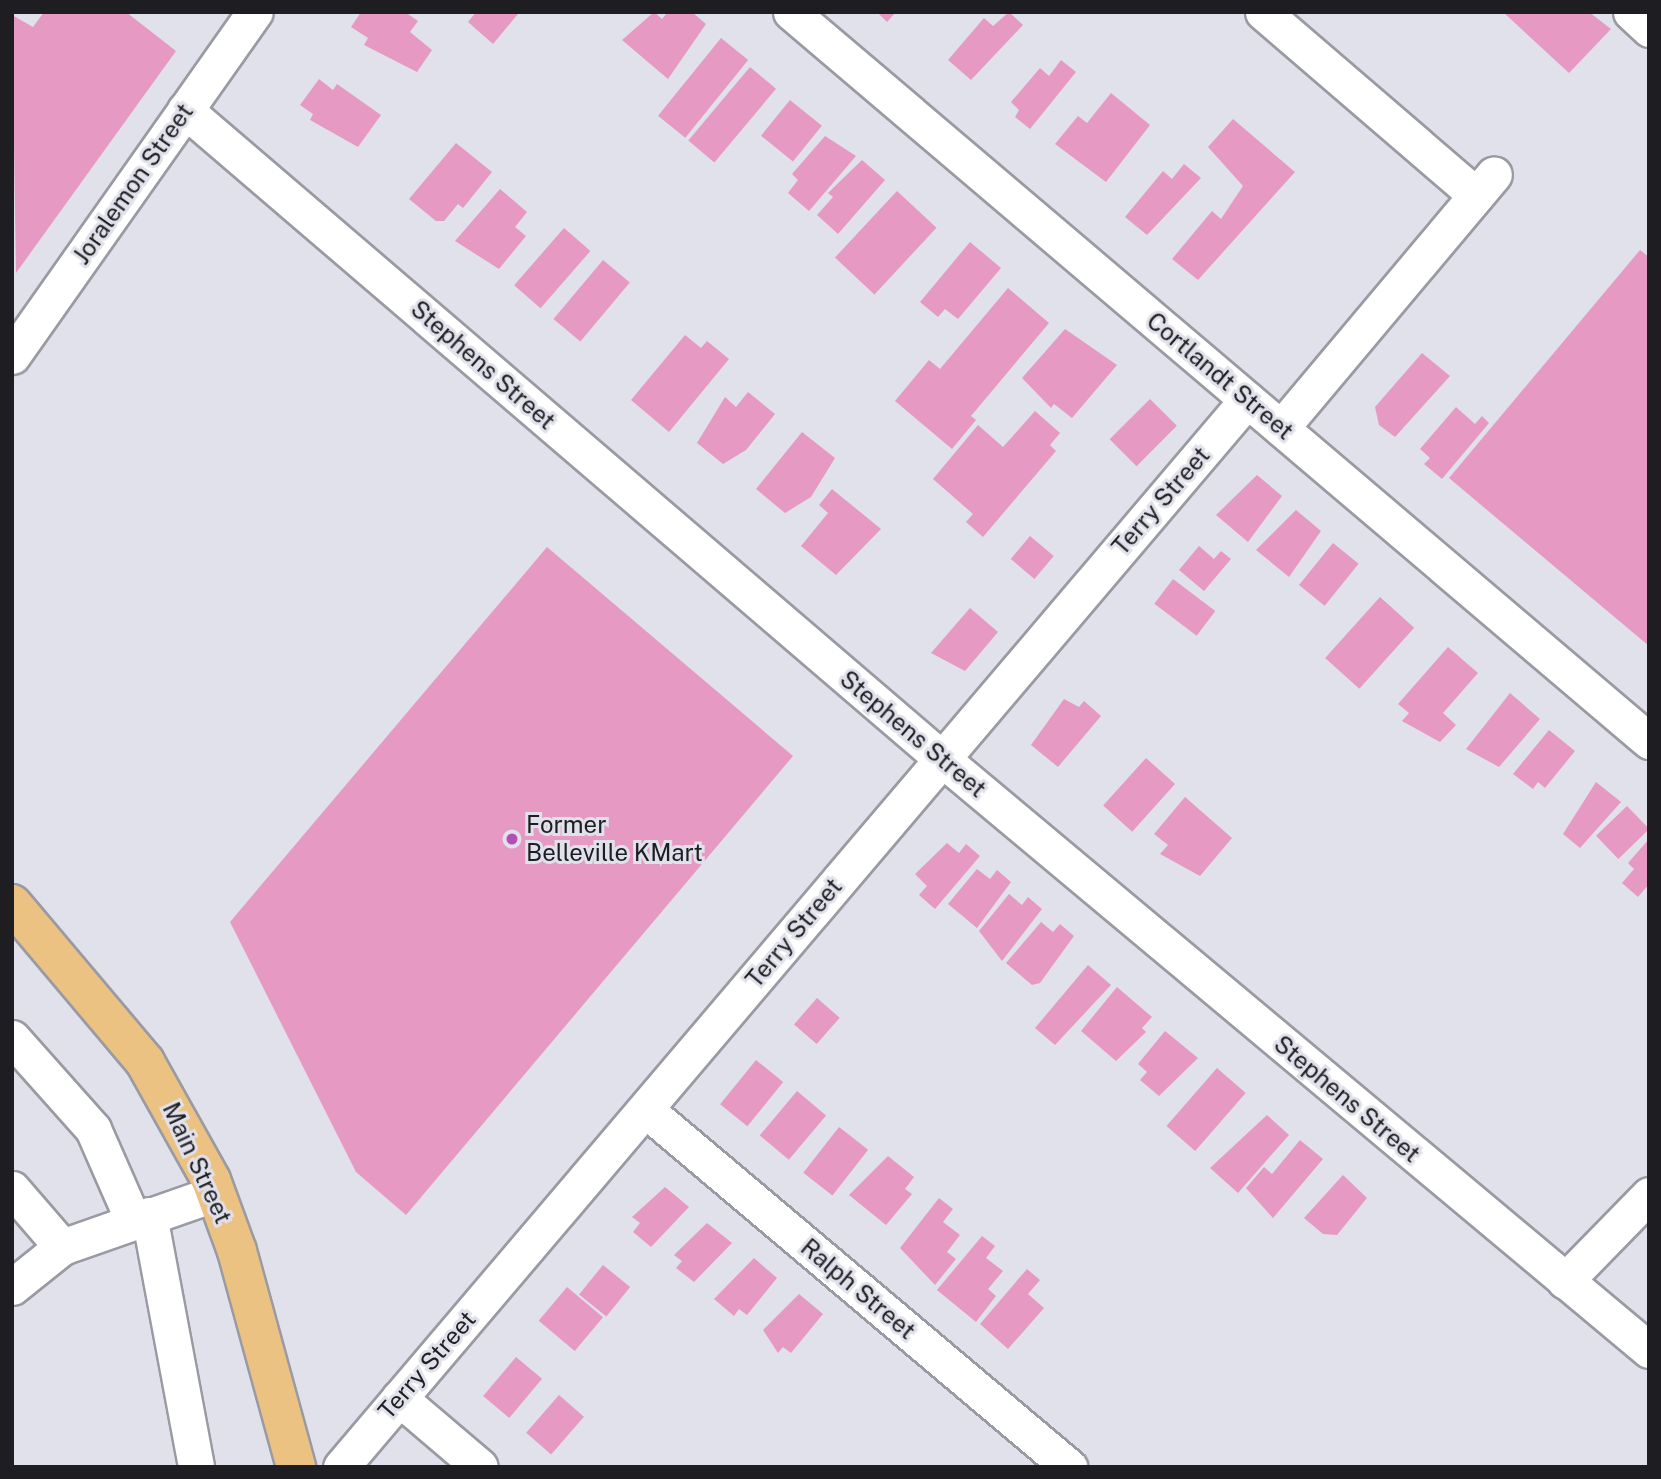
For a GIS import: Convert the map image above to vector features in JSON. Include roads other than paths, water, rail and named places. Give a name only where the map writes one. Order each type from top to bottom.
[{"type":"main road","name":"Main Street","points":[[12,904],[145,1062],[216,1193],[296,1467]]},
{"type":"street","name":"Cortlandt Street","points":[[791,12],[1649,741]]},
{"type":"street","points":[[1263,12],[1485,184],[1281,428]]},
{"type":"street","points":[[1631,12],[1649,29]]},
{"type":"street","name":"Joralemon Street","points":[[17,339],[185,110],[240,18]]},
{"type":"street","name":"Stephens Street","points":[[185,110],[941,758],[1649,1350]]},
{"type":"street","name":"Terry Street","points":[[341,1467],[1247,400]]},
{"type":"street","points":[[12,1038],[93,1129],[141,1217],[199,1455],[196,1467]]},
{"type":"street","name":"Ralph Street","points":[[646,1110],[1069,1467]]},
{"type":"street","points":[[12,1189],[62,1247]]},
{"type":"street","points":[[12,1287],[62,1247],[141,1217],[216,1193]]},
{"type":"street","points":[[1565,1281],[1649,1195]]},
{"type":"street","points":[[399,1398],[481,1467]]},
{"type":"place","name":"Former Belleville KMart","points":[[512,839]]}]
